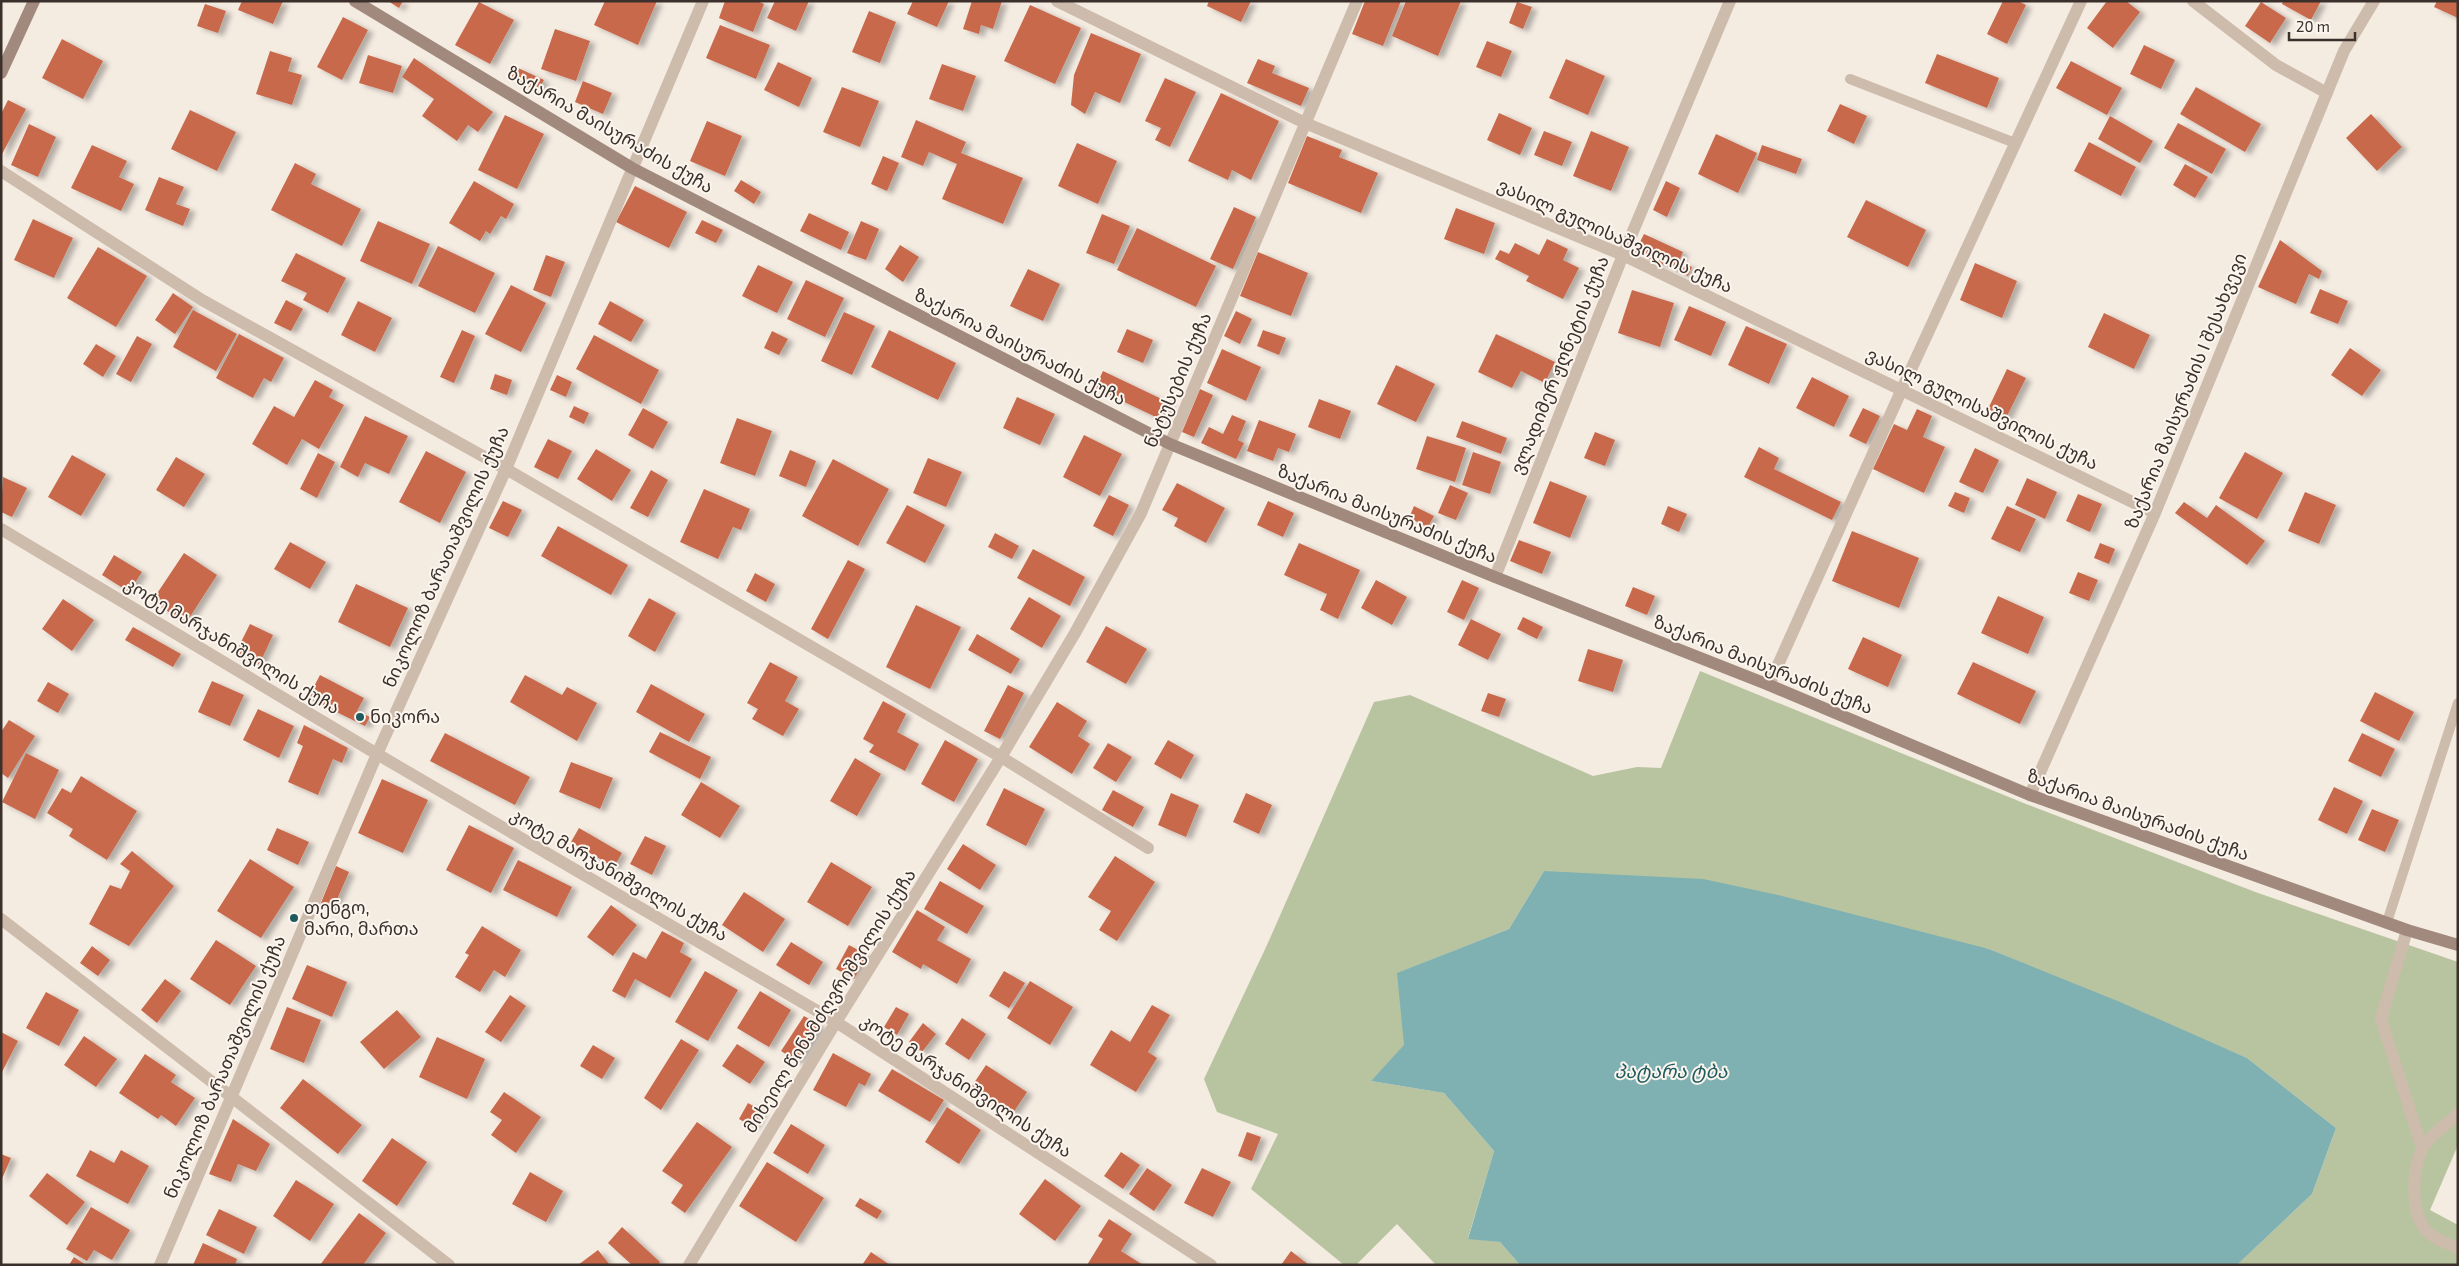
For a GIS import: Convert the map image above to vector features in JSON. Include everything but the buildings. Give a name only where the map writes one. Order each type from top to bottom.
[{"type":"street","points":[[1,73],[34,1]]},
{"type":"street","name":"ზაქარია მაისურაძის ქუჩა","points":[[355,1],[632,168],[1170,444],[1495,577],[1769,685],[2030,795],[2407,930],[2458,945]]},
{"type":"street","name":"ნიკოლოზ ბარათაშვილის ქუჩა","points":[[160,1265],[377,754],[506,469],[703,1]]},
{"type":"street","name":"ვასილ გულისაშვილის ქუჩა","points":[[1057,1],[1305,123],[1623,255],[2155,513]]},
{"type":"street","name":"ნატუსების ქუჩა","points":[[1001,757],[1075,633],[1141,513],[1357,1]]},
{"type":"street","name":"ვლადიმერ ჟღნეტის ქუჩა","points":[[1495,577],[1623,255],[1730,1]]},
{"type":"street","points":[[1769,685],[1902,389],[2081,1]]},
{"type":"street","points":[[2193,1],[2276,65],[2327,94]]},
{"type":"street","name":"ზაქარია მაისურაძის I შესახვევი","points":[[2030,795],[2155,513],[2344,51],[2374,1]]},
{"type":"street","points":[[1,171],[202,300],[506,469],[1001,757],[1148,848]]},
{"type":"street","name":"კოტე მარჯანიშვილის ქუჩა","points":[[1,529],[377,754],[836,1022],[1101,1196],[1211,1265]]},
{"type":"street","name":"მიხეილ წინამძღვრიშვილის ქუჩა","points":[[690,1265],[836,1022],[1001,757]]},
{"type":"street","points":[[1,919],[449,1265]]},
{"type":"street","points":[[2407,930],[2381,1020],[2422,1148],[2414,1182],[2415,1208],[2428,1233],[2458,1248]]},
{"type":"street","points":[[2422,1148],[2458,1114]]},
{"type":"lane","points":[[1850,79],[2015,143]]},
{"type":"lane","points":[[2387,922],[2458,703]]},
{"type":"green space","points":[[1700,671],[2026,804],[2258,893],[2458,962],[2458,1145],[2430,1210],[2458,1225],[2458,1265],[2237,1265],[2312,1194],[2336,1128],[2247,1058],[1989,949],[1544,871],[1509,929],[1398,973],[1406,1046],[1371,1081],[1444,1093],[1494,1151],[1468,1238],[1500,1242],[1520,1265],[1436,1265],[1397,1224],[1356,1265],[1344,1265],[1251,1189],[1278,1134],[1217,1112],[1204,1079],[1267,945],[1374,702],[1410,695],[1593,776],[1637,767],[1661,768]]},
{"type":"water","name":"პატარა ტბა","points":[[1544,871],[1703,879],[1778,895],[1989,949],[2120,1002],[2247,1058],[2336,1128],[2312,1194],[2237,1265],[1520,1265],[1500,1242],[1468,1239],[1494,1151],[1444,1093],[1371,1081],[1404,1045],[1397,973],[1509,929]]},
{"type":"place","name":"ნიკორა","points":[[360,717]]},
{"type":"place","name":"თენგო, მარი, მართა","points":[[294,918]]}]
